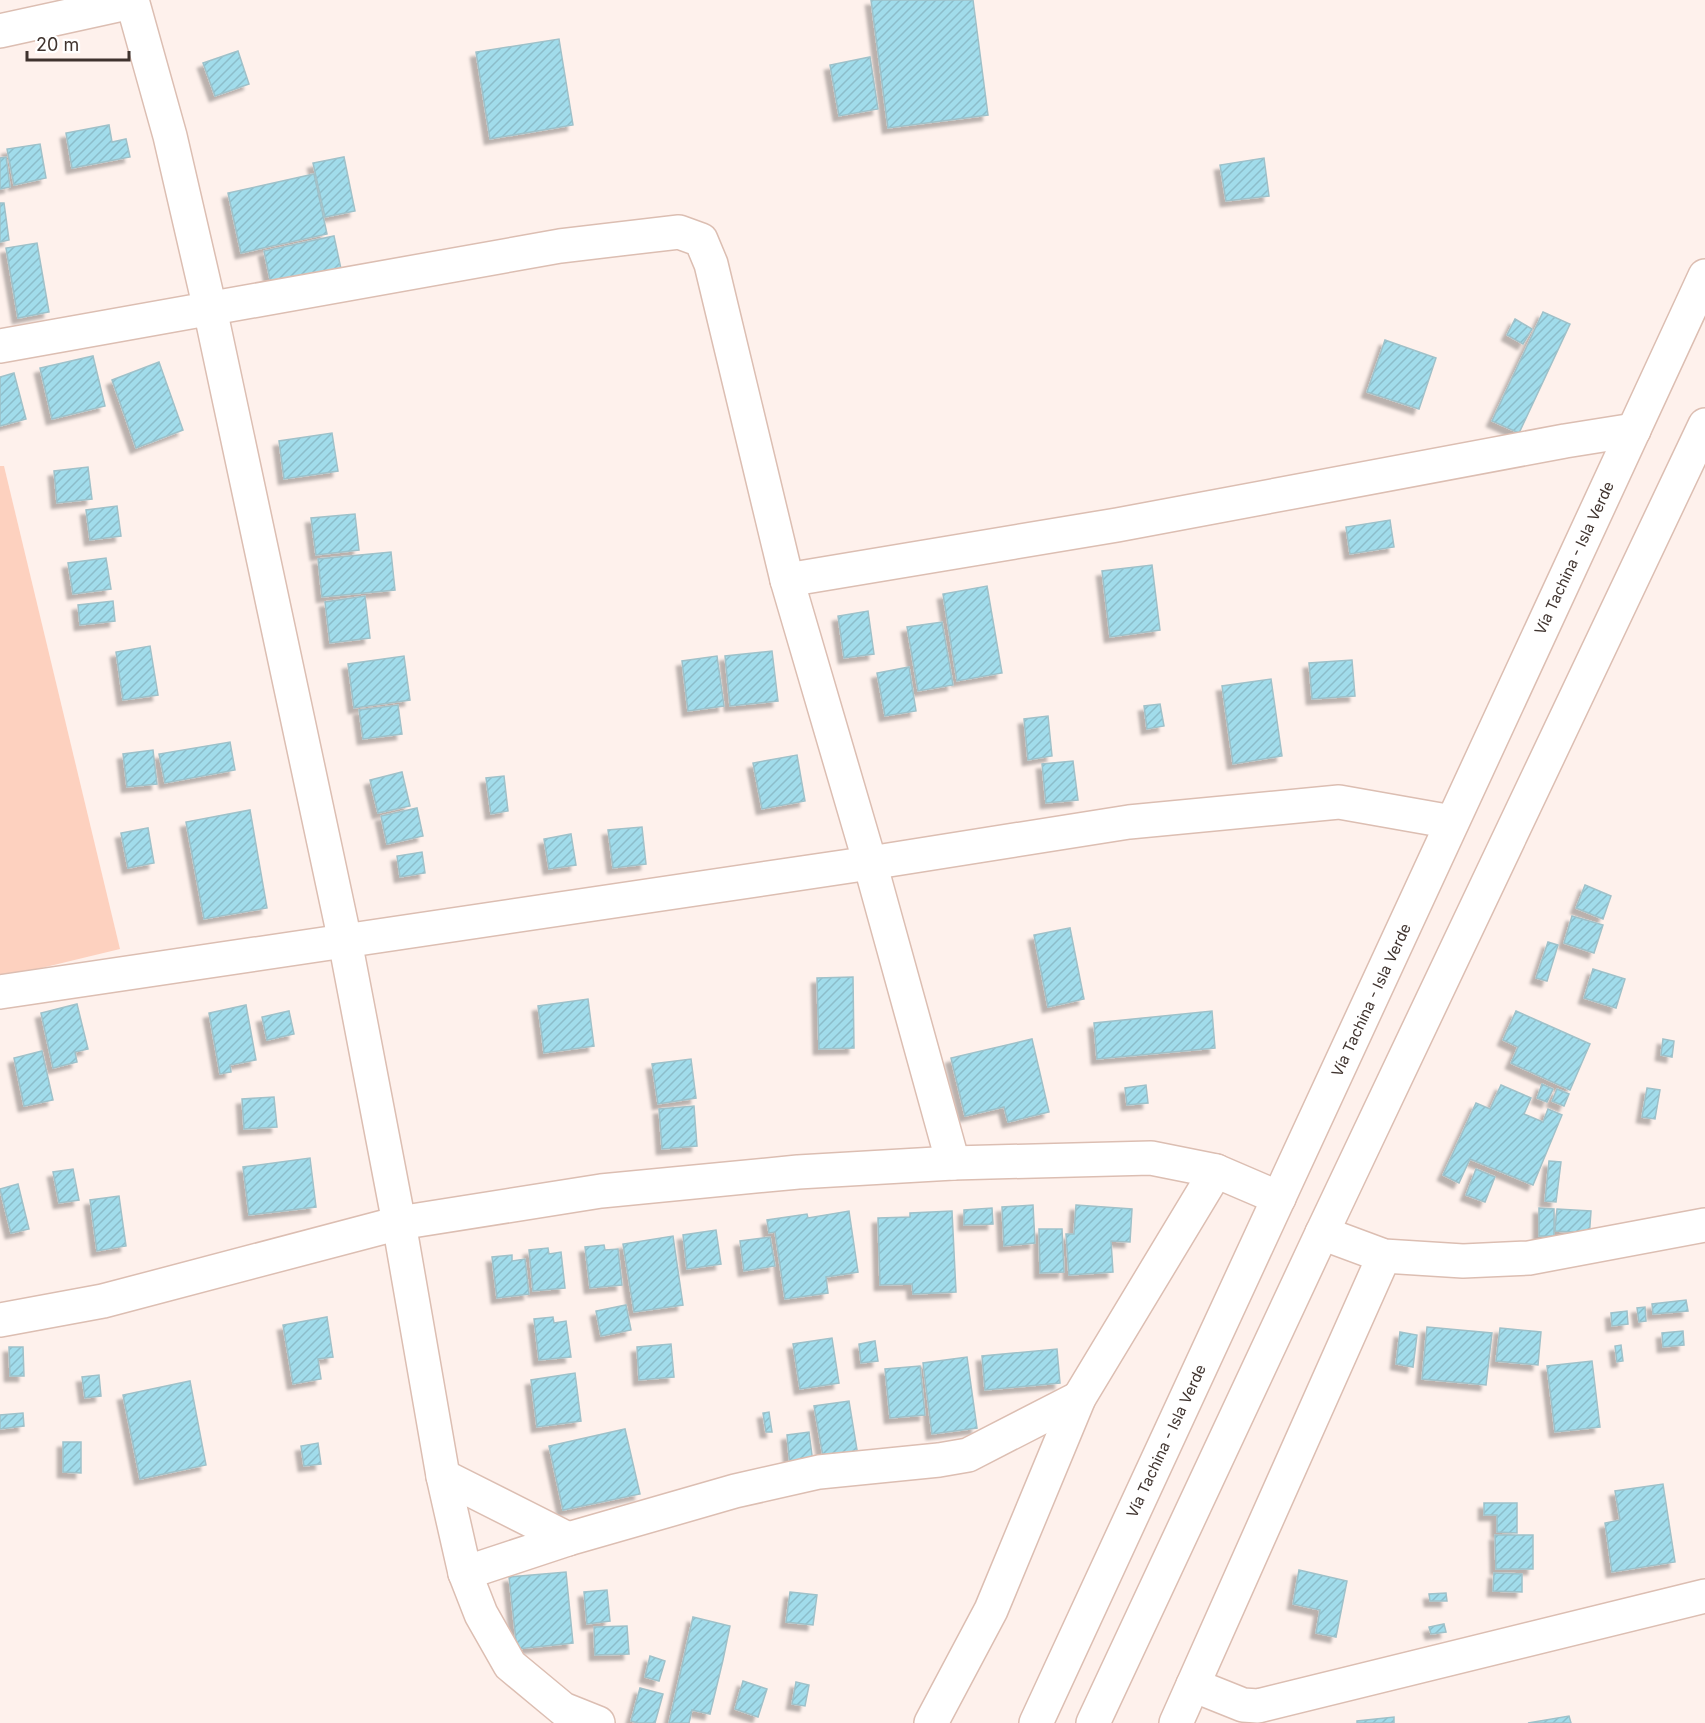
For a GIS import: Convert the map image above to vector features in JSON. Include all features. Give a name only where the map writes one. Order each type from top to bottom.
[{"type":"street","points":[[0,31],[132,1],[170,136],[210,309],[345,940],[399,1223],[443,1476],[465,1573],[481,1614],[510,1665],[563,1709],[598,1723]]},
{"type":"street","points":[[0,346],[560,246],[679,232],[701,240],[711,264],[787,580],[870,863],[953,1163]]},
{"type":"street","name":"Vía Tachina - Isla Verde","points":[[1036,1723],[1705,276]]},
{"type":"street","points":[[1093,1723],[1322,1233],[1705,425]]},
{"type":"street","points":[[787,580],[1117,525],[1634,430]]},
{"type":"street","points":[[0,992],[870,863],[1129,822],[1339,802],[1452,822]]},
{"type":"street","points":[[0,1320],[103,1301],[399,1223],[601,1191],[798,1172],[953,1163],[1151,1158],[1216,1171],[1279,1198]]},
{"type":"street","points":[[931,1723],[991,1610],[1079,1398],[1216,1171]]},
{"type":"street","points":[[1322,1233],[1384,1256],[1463,1261],[1529,1258],[1705,1225]]},
{"type":"street","points":[[1176,1723],[1384,1256]]},
{"type":"street","points":[[465,1573],[568,1539],[735,1491],[819,1472],[968,1455],[1079,1398]]},
{"type":"street","points":[[443,1476],[568,1539]]},
{"type":"street","points":[[1193,1685],[1243,1706],[1266,1704],[1705,1596]]},
{"type":"shaded area","points":[[0,466],[4,466],[120,949],[0,978]]},
{"type":"building","points":[[871,0],[973,0],[988,115],[888,128]]},
{"type":"building","points":[[559,39],[573,125],[490,139],[476,52]]},
{"type":"building","points":[[238,51],[249,84],[215,96],[203,63]]},
{"type":"building","points":[[870,57],[878,109],[839,116],[830,65]]},
{"type":"building","points":[[109,125],[112,142],[126,139],[130,157],[72,168],[66,133]]},
{"type":"building","points":[[40,144],[46,178],[14,185],[7,149]]},
{"type":"building","points":[[6,157],[10,187],[0,189],[0,158]]},
{"type":"building","points":[[344,157],[355,211],[325,217],[313,163]]},
{"type":"building","points":[[1264,158],[1269,196],[1226,201],[1220,165]]},
{"type":"building","points":[[314,174],[327,234],[241,253],[228,193]]},
{"type":"building","points":[[0,203],[4,203],[9,240],[0,242]]},
{"type":"building","points":[[334,236],[341,269],[271,284],[264,251]]},
{"type":"building","points":[[37,243],[49,312],[18,318],[6,248]]},
{"type":"building","points":[[1543,312],[1570,324],[1519,433],[1492,421]]},
{"type":"building","points":[[1515,319],[1532,329],[1523,344],[1507,335]]},
{"type":"building","points":[[1385,340],[1436,358],[1419,409],[1367,392]]},
{"type":"building","points":[[93,356],[105,406],[52,419],[40,368]]},
{"type":"building","points":[[159,362],[183,430],[136,448],[112,380]]},
{"type":"building","points":[[14,373],[26,419],[0,426],[0,377]]},
{"type":"building","points":[[332,433],[338,471],[284,479],[279,441]]},
{"type":"building","points":[[88,467],[92,499],[57,503],[54,471]]},
{"type":"building","points":[[117,506],[121,536],[90,540],[86,510]]},
{"type":"building","points":[[355,514],[359,550],[316,555],[311,518]]},
{"type":"building","points":[[1390,520],[1394,547],[1350,554],[1346,527]]},
{"type":"building","points":[[391,552],[395,590],[322,597],[318,559]]},
{"type":"building","points":[[106,558],[111,589],[73,594],[68,563]]},
{"type":"building","points":[[1152,565],[1160,630],[1110,637],[1102,571]]},
{"type":"building","points":[[987,586],[1002,673],[957,681],[943,594]]},
{"type":"building","points":[[365,596],[370,638],[330,643],[325,602]]},
{"type":"building","points":[[113,601],[115,621],[80,625],[78,605]]},
{"type":"building","points":[[868,611],[874,654],[844,658],[838,616]]},
{"type":"building","points":[[942,622],[953,685],[918,691],[907,627]]},
{"type":"building","points":[[150,646],[158,695],[123,700],[116,652]]},
{"type":"building","points":[[772,651],[778,701],[730,706],[725,656]]},
{"type":"building","points":[[404,656],[410,700],[354,708],[348,664]]},
{"type":"building","points":[[717,656],[724,706],[688,711],[682,661]]},
{"type":"building","points":[[1352,660],[1355,696],[1312,699],[1309,663]]},
{"type":"building","points":[[909,667],[916,711],[885,716],[877,673]]},
{"type":"building","points":[[1271,679],[1282,756],[1233,764],[1222,686]]},
{"type":"building","points":[[1160,704],[1164,726],[1147,729],[1144,706]]},
{"type":"building","points":[[398,705],[402,734],[363,739],[359,710]]},
{"type":"building","points":[[1048,716],[1052,756],[1028,760],[1024,719]]},
{"type":"building","points":[[230,742],[235,770],[165,783],[159,754]]},
{"type":"building","points":[[153,750],[157,784],[127,787],[123,754]]},
{"type":"building","points":[[797,755],[805,801],[762,809],[753,763]]},
{"type":"building","points":[[1073,761],[1078,800],[1046,803],[1042,764]]},
{"type":"building","points":[[402,772],[410,806],[378,813],[370,780]]},
{"type":"building","points":[[504,776],[508,811],[491,814],[486,778]]},
{"type":"building","points":[[417,808],[423,836],[387,844],[381,816]]},
{"type":"building","points":[[250,810],[267,908],[204,919],[186,822]]},
{"type":"building","points":[[642,827],[646,864],[613,868],[608,830]]},
{"type":"building","points":[[148,828],[154,863],[128,868],[121,833]]},
{"type":"building","points":[[571,834],[576,865],[549,869],[544,839]]},
{"type":"building","points":[[422,852],[425,873],[400,877],[397,856]]},
{"type":"building","points":[[1585,885],[1611,896],[1603,919],[1576,908]]},
{"type":"building","points":[[1572,916],[1603,925],[1594,953],[1564,943]]},
{"type":"building","points":[[1070,928],[1084,999],[1048,1007],[1034,935]]},
{"type":"building","points":[[1548,942],[1558,945],[1547,981],[1536,978]]},
{"type":"building","points":[[1593,969],[1625,979],[1616,1008],[1584,998]]},
{"type":"building","points":[[853,977],[854,1048],[819,1049],[817,978]]},
{"type":"building","points":[[588,999],[594,1046],[544,1053],[538,1006]]},
{"type":"building","points":[[77,1004],[88,1049],[75,1052],[77,1062],[53,1068],[41,1013]]},
{"type":"building","points":[[246,1005],[256,1060],[230,1065],[231,1072],[220,1074],[209,1013]]},
{"type":"building","points":[[289,1011],[294,1034],[267,1040],[262,1017]]},
{"type":"building","points":[[1212,1011],[1215,1048],[1097,1059],[1094,1023]]},
{"type":"building","points":[[1516,1011],[1590,1044],[1570,1090],[1511,1063],[1518,1047],[1503,1040]]},
{"type":"building","points":[[1032,1039],[1049,1112],[1008,1122],[1004,1107],[965,1116],[951,1058]]},
{"type":"building","points":[[1663,1039],[1674,1041],[1672,1057],[1661,1055]]},
{"type":"building","points":[[42,1051],[53,1100],[24,1106],[14,1058]]},
{"type":"building","points":[[691,1059],[696,1098],[658,1104],[652,1064]]},
{"type":"building","points":[[1542,1084],[1553,1089],[1547,1102],[1537,1098]]},
{"type":"building","points":[[1146,1085],[1148,1103],[1127,1105],[1125,1088]]},
{"type":"building","points":[[1501,1085],[1531,1098],[1524,1114],[1543,1122],[1548,1109],[1562,1115],[1533,1185],[1470,1159],[1459,1183],[1443,1175],[1476,1103],[1490,1109]]},
{"type":"building","points":[[1647,1088],[1660,1090],[1655,1119],[1642,1117]]},
{"type":"building","points":[[1557,1089],[1569,1094],[1564,1106],[1552,1101]]},
{"type":"building","points":[[274,1097],[277,1127],[244,1129],[242,1099]]},
{"type":"building","points":[[694,1106],[697,1146],[662,1149],[659,1109]]},
{"type":"building","points":[[310,1158],[316,1207],[249,1215],[243,1167]]},
{"type":"building","points":[[1549,1161],[1561,1162],[1556,1202],[1545,1201]]},
{"type":"building","points":[[73,1169],[79,1200],[59,1203],[53,1172]]},
{"type":"building","points":[[1476,1169],[1495,1177],[1485,1202],[1466,1195]]},
{"type":"building","points":[[18,1184],[29,1229],[11,1233],[0,1189]]},
{"type":"building","points":[[119,1196],[126,1246],[97,1251],[90,1200]]},
{"type":"building","points":[[1033,1205],[1035,1243],[1004,1246],[1002,1207]]},
{"type":"building","points":[[1076,1205],[1132,1209],[1130,1242],[1111,1241],[1113,1272],[1069,1275],[1066,1234],[1074,1234]]},
{"type":"building","points":[[992,1208],[993,1224],[964,1225],[964,1210]]},
{"type":"building","points":[[1539,1208],[1554,1209],[1554,1236],[1539,1236]]},
{"type":"building","points":[[1557,1209],[1591,1211],[1589,1239],[1572,1238],[1573,1232],[1555,1231]]},
{"type":"building","points":[[849,1211],[858,1272],[826,1277],[828,1293],[785,1299],[775,1232],[769,1233],[767,1220],[807,1214],[808,1218]]},
{"type":"building","points":[[952,1211],[956,1292],[913,1294],[912,1284],[880,1285],[878,1218],[910,1217],[910,1213]]},
{"type":"building","points":[[1039,1229],[1062,1229],[1064,1272],[1040,1273]]},
{"type":"building","points":[[716,1230],[721,1264],[687,1269],[683,1235]]},
{"type":"building","points":[[673,1236],[683,1305],[634,1312],[623,1244]]},
{"type":"building","points":[[770,1237],[775,1266],[744,1271],[740,1241]]},
{"type":"building","points":[[604,1245],[605,1250],[618,1249],[622,1285],[590,1288],[585,1247]]},
{"type":"building","points":[[548,1248],[549,1254],[561,1252],[565,1288],[533,1291],[529,1250]]},
{"type":"building","points":[[512,1255],[512,1261],[525,1259],[529,1294],[497,1298],[492,1257]]},
{"type":"building","points":[[1686,1300],[1688,1311],[1653,1314],[1652,1304]]},
{"type":"building","points":[[626,1305],[631,1330],[601,1336],[596,1311]]},
{"type":"building","points":[[1645,1307],[1646,1321],[1639,1322],[1637,1308]]},
{"type":"building","points":[[1627,1311],[1628,1324],[1612,1326],[1611,1313]]},
{"type":"building","points":[[327,1317],[333,1357],[318,1359],[321,1379],[293,1384],[283,1325]]},
{"type":"building","points":[[553,1317],[554,1323],[566,1321],[571,1357],[539,1360],[534,1319]]},
{"type":"building","points":[[1427,1327],[1492,1333],[1486,1385],[1422,1379]]},
{"type":"building","points":[[1500,1328],[1541,1332],[1538,1365],[1496,1361]]},
{"type":"building","points":[[1683,1331],[1684,1345],[1663,1347],[1662,1333]]},
{"type":"building","points":[[1400,1332],[1417,1335],[1413,1367],[1396,1364]]},
{"type":"building","points":[[832,1338],[839,1383],[800,1389],[793,1344]]},
{"type":"building","points":[[875,1341],[878,1361],[861,1363],[859,1344]]},
{"type":"building","points":[[671,1344],[674,1377],[639,1380],[637,1347]]},
{"type":"building","points":[[1621,1345],[1623,1361],[1617,1362],[1615,1346]]},
{"type":"building","points":[[9,1347],[23,1347],[24,1376],[10,1376]]},
{"type":"building","points":[[1057,1349],[1060,1383],[985,1390],[982,1356]]},
{"type":"building","points":[[967,1357],[977,1428],[932,1434],[923,1363]]},
{"type":"building","points":[[1592,1361],[1600,1427],[1555,1432],[1547,1366]]},
{"type":"building","points":[[920,1366],[925,1415],[890,1418],[885,1369]]},
{"type":"building","points":[[575,1373],[581,1421],[537,1427],[531,1380]]},
{"type":"building","points":[[99,1375],[101,1396],[85,1398],[82,1377]]},
{"type":"building","points":[[190,1381],[206,1465],[140,1479],[123,1395]]},
{"type":"building","points":[[849,1401],[858,1456],[824,1462],[814,1406]]},
{"type":"building","points":[[769,1412],[772,1432],[766,1432],[763,1413]]},
{"type":"building","points":[[23,1413],[24,1426],[0,1429],[0,1415]]},
{"type":"building","points":[[625,1429],[640,1494],[563,1510],[549,1446]]},
{"type":"building","points":[[809,1432],[813,1463],[790,1466],[787,1435]]},
{"type":"building","points":[[63,1442],[81,1442],[81,1473],[63,1472]]},
{"type":"building","points":[[318,1443],[321,1464],[304,1466],[301,1446]]},
{"type":"building","points":[[1663,1484],[1675,1562],[1612,1572],[1605,1523],[1620,1520],[1615,1491]]},
{"type":"building","points":[[1484,1503],[1517,1503],[1517,1533],[1497,1532],[1497,1515],[1484,1515]]},
{"type":"building","points":[[1495,1535],[1533,1535],[1533,1569],[1496,1569]]},
{"type":"building","points":[[1299,1570],[1347,1581],[1336,1637],[1316,1633],[1320,1610],[1293,1604]]},
{"type":"building","points":[[566,1572],[573,1643],[517,1649],[509,1577]]},
{"type":"building","points":[[1494,1573],[1522,1574],[1522,1592],[1493,1591]]},
{"type":"building","points":[[607,1590],[610,1621],[587,1624],[584,1592]]},
{"type":"building","points":[[790,1592],[817,1595],[813,1625],[786,1622]]},
{"type":"building","points":[[1446,1593],[1447,1601],[1430,1601],[1429,1594]]},
{"type":"building","points":[[693,1617],[730,1626],[723,1660],[710,1714],[692,1710],[689,1723],[669,1723]]},
{"type":"building","points":[[1444,1624],[1446,1632],[1431,1634],[1429,1627]]},
{"type":"building","points":[[627,1626],[629,1654],[595,1655],[594,1627]]},
{"type":"building","points":[[650,1656],[665,1661],[659,1681],[645,1677]]},
{"type":"building","points":[[743,1681],[767,1689],[758,1717],[735,1709]]},
{"type":"building","points":[[796,1682],[809,1685],[805,1706],[792,1704]]},
{"type":"building","points":[[640,1688],[663,1694],[655,1723],[631,1721]]},
{"type":"building","points":[[1569,1716],[1571,1723],[1528,1723]]},
{"type":"building","points":[[1394,1717],[1394,1723],[1357,1723],[1357,1721]]}]
